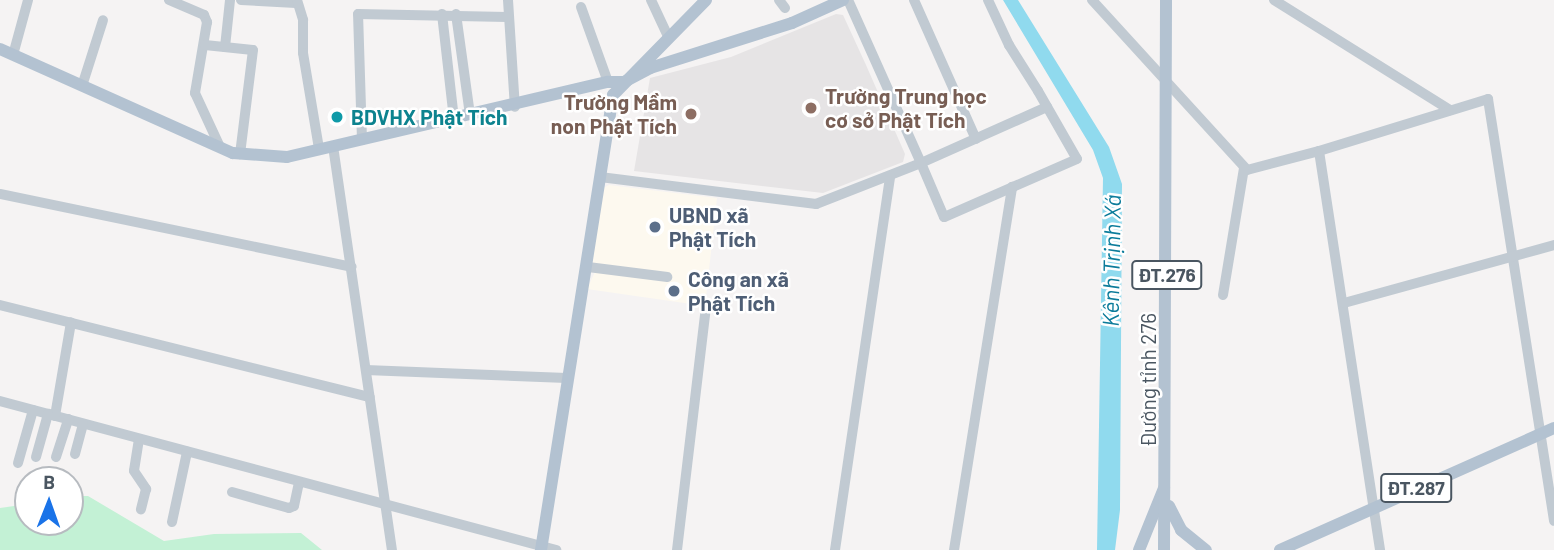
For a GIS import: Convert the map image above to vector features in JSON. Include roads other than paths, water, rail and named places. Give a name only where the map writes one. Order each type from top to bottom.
[{"type":"main road","points":[[541,548],[567,378],[588,267],[608,109],[614,82],[706,0]]},
{"type":"main road","points":[[0,49],[220,147],[240,154],[287,157],[614,82],[649,68],[792,23],[845,0]]},
{"type":"main road","name":"Đường tỉnh 276","points":[[1164,550],[1167,482],[1166,0]]},
{"type":"main road","name":"ĐT.287","points":[[1280,550],[1554,428]]},
{"type":"main road","points":[[1139,550],[1167,482]]},
{"type":"main road","points":[[1166,500],[1181,530],[1206,550]]},
{"type":"street","points":[[13,55],[28,0]]},
{"type":"street","points":[[169,0],[204,15],[205,45],[195,93],[220,147]]},
{"type":"street","points":[[225,47],[230,0]]},
{"type":"street","points":[[241,0],[296,1],[303,20],[303,53],[319,149]]},
{"type":"street","points":[[508,0],[514,107]]},
{"type":"street","points":[[651,0],[667,35]]},
{"type":"street","points":[[845,0],[944,217],[1077,159],[1000,29],[988,0]]},
{"type":"street","points":[[914,0],[975,139]]},
{"type":"street","points":[[1092,0],[1244,168],[1253,172],[1488,99],[1554,521]]},
{"type":"street","points":[[1274,0],[1450,110]]},
{"type":"street","points":[[581,7],[614,82]]},
{"type":"street","points":[[362,140],[358,14],[507,17]]},
{"type":"street","points":[[442,14],[454,120]]},
{"type":"street","points":[[456,14],[470,115]]},
{"type":"street","points":[[82,86],[103,20]]},
{"type":"street","points":[[205,45],[253,50],[240,154]]},
{"type":"street","points":[[600,177],[805,204],[832,201],[1047,107]]},
{"type":"street","points":[[333,146],[392,550]]},
{"type":"street","points":[[1319,151],[1380,550]]},
{"type":"street","points":[[1223,295],[1244,168]]},
{"type":"street","points":[[835,550],[890,176]]},
{"type":"street","points":[[954,550],[1012,187]]},
{"type":"street","points":[[0,194],[351,267]]},
{"type":"street","points":[[1344,303],[1554,245]]},
{"type":"street","points":[[588,267],[667,278]]},
{"type":"street","points":[[0,305],[370,397]]},
{"type":"street","points":[[677,550],[705,314]]},
{"type":"street","points":[[36,457],[51,415],[71,322]]},
{"type":"street","points":[[366,370],[567,378]]},
{"type":"street","points":[[0,401],[387,507],[556,550]]},
{"type":"street","points":[[18,463],[33,410]]},
{"type":"street","points":[[56,457],[68,419]]},
{"type":"street","points":[[75,454],[83,424]]},
{"type":"street","points":[[139,439],[134,471],[146,489],[141,509]]},
{"type":"street","points":[[172,522],[187,452]]},
{"type":"street","points":[[232,492],[289,508],[294,506],[299,483]]},
{"type":"water","name":"Kênh Trịnh Xá","points":[[1003,0],[1018,0],[1109,147],[1122,184],[1120,510],[1115,550],[1097,550],[1103,178],[1093,150]]},
{"type":"place","name":"Trường Trung học cơ sở Phật Tích","points":[[811,108]]},
{"type":"place","name":"Trường Mầm non Phật Tích","points":[[691,114]]},
{"type":"place","name":"BDVHX Phật Tích","points":[[337,117]]},
{"type":"place","name":"UBND xã Phật Tích","points":[[655,227]]},
{"type":"place","name":"Công an xã Phật Tích","points":[[674,291]]}]
